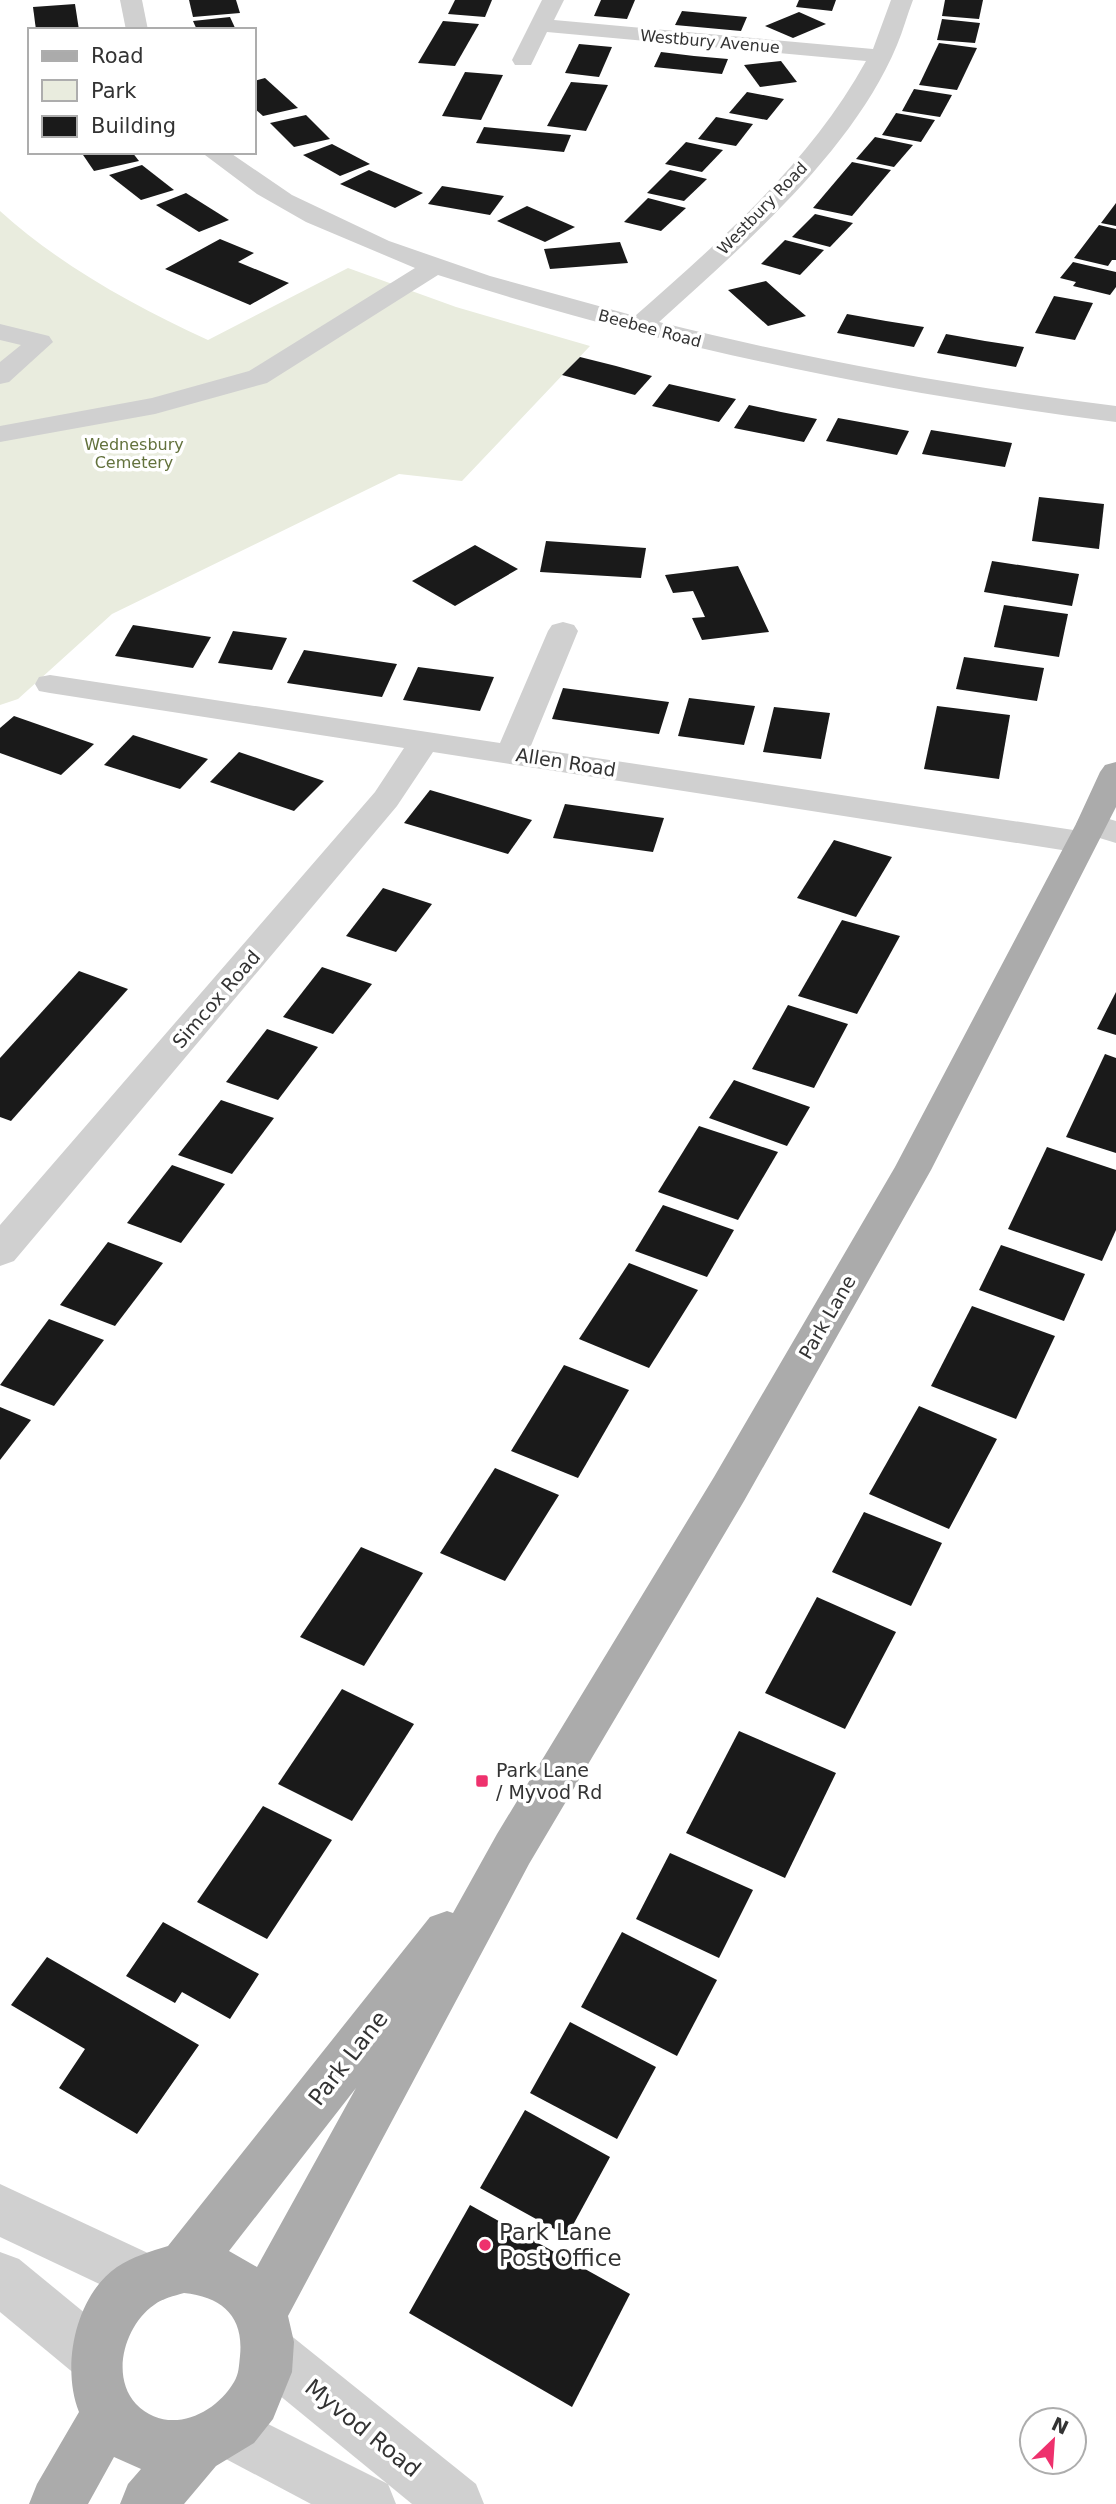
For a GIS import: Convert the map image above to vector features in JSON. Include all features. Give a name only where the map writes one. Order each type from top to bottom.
[{"type":"main road","name":"Park Lane","points":[[265,2333],[513,1849],[729,1489],[912,1170],[1096,832],[1116,772]]},
{"type":"main road","name":"Park Lane","points":[[165,2273],[513,1849]]},
{"type":"main road","points":[[148,2504],[212,2439],[249,2407],[265,2381],[265,2333],[244,2289],[214,2271],[165,2273],[121,2300],[103,2329],[95,2356],[97,2387],[108,2415],[132,2438],[164,2448],[212,2439]]},
{"type":"main road","points":[[57,2504],[108,2415]]},
{"type":"street","points":[[131,0],[137,28]]},
{"type":"street","points":[[523,60],[553,0]]},
{"type":"street","name":"Westbury Road","points":[[639,327],[733,241],[790,184],[860,91],[881,56],[898,18],[902,0]]},
{"type":"street","name":"Westbury Avenue","points":[[540,25],[881,56]]},
{"type":"street","name":"Beebee Road","points":[[216,154],[284,200],[434,267],[639,327],[869,377],[1116,414]]},
{"type":"street","points":[[0,434],[155,406],[258,377],[434,267]]},
{"type":"street","points":[[0,332],[40,342],[0,376]]},
{"type":"street","points":[[511,754],[563,631]]},
{"type":"street","name":"Allen Road","points":[[50,684],[511,754],[1096,832]]},
{"type":"street","name":"Simcox Road","points":[[0,1251],[386,799],[425,741]]},
{"type":"street","points":[[0,2210],[165,2273]]},
{"type":"street","points":[[0,2278],[95,2356]]},
{"type":"street","name":"Myvod Road","points":[[265,2333],[456,2504]]},
{"type":"street","points":[[212,2439],[368,2504]]},
{"type":"green space","name":"Wednesbury Cemetery","points":[[0,211],[73,267],[153,313],[208,340],[348,268],[456,307],[590,346],[462,481],[399,474],[112,614],[18,699],[0,705]]},
{"type":"building","points":[[189,0],[236,0],[240,13],[193,17]]},
{"type":"building","points":[[455,0],[492,0],[485,17],[448,14]]},
{"type":"building","points":[[601,0],[635,0],[627,19],[594,16]]},
{"type":"building","points":[[799,0],[836,0],[832,11],[796,7]]},
{"type":"building","points":[[945,0],[983,0],[979,19],[942,16]]},
{"type":"building","points":[[75,4],[79,28],[36,28],[33,7]]},
{"type":"building","points":[[682,11],[747,17],[741,31],[675,25]]},
{"type":"building","points":[[799,12],[826,24],[793,38],[765,26]]},
{"type":"building","points":[[230,17],[235,28],[196,28],[193,21]]},
{"type":"building","points":[[942,19],[980,23],[975,43],[937,40]]},
{"type":"building","points":[[443,21],[479,24],[455,66],[418,63]]},
{"type":"building","points":[[939,43],[977,48],[957,90],[919,85]]},
{"type":"building","points":[[579,44],[612,47],[599,77],[565,73]]},
{"type":"building","points":[[661,52],[728,59],[722,74],[654,67]]},
{"type":"building","points":[[781,61],[797,82],[760,87],[744,65]]},
{"type":"building","points":[[465,72],[503,75],[481,120],[442,116]]},
{"type":"building","points":[[265,78],[298,108],[263,116],[256,110],[256,80]]},
{"type":"building","points":[[571,82],[608,85],[586,131],[547,126]]},
{"type":"building","points":[[914,89],[952,95],[940,117],[902,111]]},
{"type":"building","points":[[747,92],[784,99],[767,120],[729,113]]},
{"type":"building","points":[[896,113],[935,120],[921,142],[882,135]]},
{"type":"building","points":[[306,115],[330,139],[294,147],[270,123]]},
{"type":"building","points":[[716,117],[753,124],[736,146],[698,139]]},
{"type":"building","points":[[484,127],[571,135],[564,152],[476,143]]},
{"type":"building","points":[[875,137],[913,145],[894,167],[856,159]]},
{"type":"building","points":[[686,142],[723,150],[702,172],[665,164]]},
{"type":"building","points":[[332,144],[370,164],[340,176],[303,155]]},
{"type":"building","points":[[82,154],[134,154],[139,161],[94,171]]},
{"type":"building","points":[[852,162],[891,170],[852,216],[813,208]]},
{"type":"building","points":[[142,165],[174,190],[141,200],[109,175]]},
{"type":"building","points":[[369,170],[423,193],[395,208],[340,184]]},
{"type":"building","points":[[670,170],[707,179],[684,201],[647,193]]},
{"type":"building","points":[[442,186],[504,196],[490,215],[428,204]]},
{"type":"building","points":[[186,193],[229,220],[199,232],[156,205]]},
{"type":"building","points":[[648,198],[686,208],[661,231],[624,222]]},
{"type":"building","points":[[1116,203],[1116,226],[1101,223]]},
{"type":"building","points":[[527,206],[575,227],[545,242],[497,221]]},
{"type":"building","points":[[815,214],[853,223],[830,247],[792,237]]},
{"type":"building","points":[[1099,225],[1116,229],[1116,260],[1112,260],[1108,266],[1074,258]]},
{"type":"building","points":[[220,239],[254,253],[238,262],[289,283],[250,305],[165,269]]},
{"type":"building","points":[[785,240],[824,250],[800,275],[761,264]]},
{"type":"building","points":[[620,242],[628,263],[550,269],[544,249]]},
{"type":"building","points":[[1073,262],[1116,272],[1116,287],[1110,295],[1073,286],[1076,282],[1060,278]]},
{"type":"building","points":[[766,281],[806,316],[768,326],[728,290]]},
{"type":"building","points":[[1054,296],[1093,303],[1075,340],[1035,333]]},
{"type":"building","points":[[847,314],[924,327],[914,347],[837,333]]},
{"type":"building","points":[[946,334],[1024,347],[1016,367],[937,353]]},
{"type":"building","points":[[580,357],[652,376],[635,395],[562,375]]},
{"type":"building","points":[[669,384],[736,399],[719,422],[652,406]]},
{"type":"building","points":[[749,405],[817,419],[804,442],[734,428]]},
{"type":"building","points":[[838,418],[909,431],[897,455],[826,441]]},
{"type":"building","points":[[931,430],[1012,443],[1005,467],[922,454]]},
{"type":"building","points":[[1039,497],[1104,504],[1099,549],[1032,541]]},
{"type":"building","points":[[546,541],[646,548],[641,578],[540,572]]},
{"type":"building","points":[[475,545],[518,569],[455,606],[412,581]]},
{"type":"building","points":[[992,561],[1079,574],[1072,606],[984,592]]},
{"type":"building","points":[[738,566],[769,632],[702,640],[692,618],[705,617],[693,591],[673,593],[665,575]]},
{"type":"building","points":[[1004,605],[1068,614],[1059,657],[994,647]]},
{"type":"building","points":[[133,625],[211,637],[193,668],[115,656]]},
{"type":"building","points":[[233,631],[287,638],[272,670],[218,663]]},
{"type":"building","points":[[304,650],[397,664],[382,697],[287,683]]},
{"type":"building","points":[[964,657],[1044,668],[1037,701],[956,689]]},
{"type":"building","points":[[418,667],[494,677],[480,711],[403,700]]},
{"type":"building","points":[[563,688],[669,702],[659,734],[552,719]]},
{"type":"building","points":[[689,698],[755,706],[744,745],[678,736]]},
{"type":"building","points":[[937,706],[1010,715],[999,779],[924,769]]},
{"type":"building","points":[[774,707],[830,713],[821,759],[763,752]]},
{"type":"building","points":[[14,716],[94,744],[61,775],[0,753],[0,728]]},
{"type":"building","points":[[133,735],[208,759],[180,789],[104,765]]},
{"type":"building","points":[[239,752],[324,781],[294,811],[210,782]]},
{"type":"building","points":[[430,790],[532,820],[508,854],[404,823]]},
{"type":"building","points":[[565,804],[664,818],[653,852],[553,838]]},
{"type":"building","points":[[834,840],[892,857],[856,917],[797,898]]},
{"type":"building","points":[[383,888],[432,904],[396,952],[346,936]]},
{"type":"building","points":[[842,920],[900,936],[857,1014],[798,996]]},
{"type":"building","points":[[322,967],[372,984],[333,1034],[283,1017]]},
{"type":"building","points":[[79,971],[128,989],[11,1121],[0,1117],[0,1058]]},
{"type":"building","points":[[1116,992],[1116,1035],[1097,1029]]},
{"type":"building","points":[[788,1005],[848,1024],[814,1088],[752,1069]]},
{"type":"building","points":[[267,1029],[318,1047],[278,1100],[226,1082]]},
{"type":"building","points":[[1105,1054],[1116,1058],[1116,1153],[1066,1137]]},
{"type":"building","points":[[734,1080],[810,1107],[787,1146],[709,1118]]},
{"type":"building","points":[[221,1100],[274,1118],[232,1174],[178,1155]]},
{"type":"building","points":[[699,1126],[778,1152],[738,1220],[658,1192]]},
{"type":"building","points":[[1047,1147],[1116,1170],[1116,1230],[1102,1261],[1008,1229]]},
{"type":"building","points":[[172,1165],[225,1184],[181,1243],[127,1223]]},
{"type":"building","points":[[663,1205],[734,1230],[707,1277],[635,1251]]},
{"type":"building","points":[[108,1242],[163,1263],[115,1326],[60,1305]]},
{"type":"building","points":[[1001,1245],[1085,1274],[1064,1321],[979,1290]]},
{"type":"building","points":[[629,1263],[698,1290],[649,1368],[579,1339]]},
{"type":"building","points":[[972,1306],[1055,1336],[1016,1419],[931,1386]]},
{"type":"building","points":[[49,1319],[104,1340],[54,1406],[0,1385]]},
{"type":"building","points":[[564,1365],[629,1390],[578,1478],[511,1451]]},
{"type":"building","points":[[919,1406],[997,1439],[949,1529],[869,1494]]},
{"type":"building","points":[[0,1407],[31,1420],[0,1460]]},
{"type":"building","points":[[495,1468],[559,1495],[505,1581],[440,1553]]},
{"type":"building","points":[[864,1512],[942,1543],[911,1606],[832,1572]]},
{"type":"building","points":[[361,1547],[423,1573],[364,1666],[300,1637]]},
{"type":"building","points":[[817,1597],[896,1632],[845,1729],[765,1693]]},
{"type":"building","points":[[342,1689],[414,1724],[352,1821],[278,1784]]},
{"type":"building","points":[[739,1731],[836,1773],[785,1878],[686,1833]]},
{"type":"building","points":[[263,1806],[332,1840],[267,1939],[197,1902]]},
{"type":"building","points":[[670,1853],[753,1890],[719,1958],[636,1919]]},
{"type":"building","points":[[163,1922],[259,1974],[230,2019],[182,1992],[175,2003],[126,1976]]},
{"type":"building","points":[[622,1932],[717,1980],[677,2056],[581,2007]]},
{"type":"building","points":[[47,1957],[199,2045],[137,2134],[59,2088],[85,2049],[11,2005]]},
{"type":"building","points":[[570,2022],[656,2067],[617,2139],[530,2093]]},
{"type":"building","points":[[525,2110],[610,2157],[567,2236],[480,2188]]},
{"type":"building","points":[[470,2205],[630,2294],[572,2407],[409,2313]]},
{"type":"place","name":"Park Lane / Myvod Rd","points":[[482,1781]]},
{"type":"place","name":"Park Lane Post Office","points":[[485,2245]]}]
